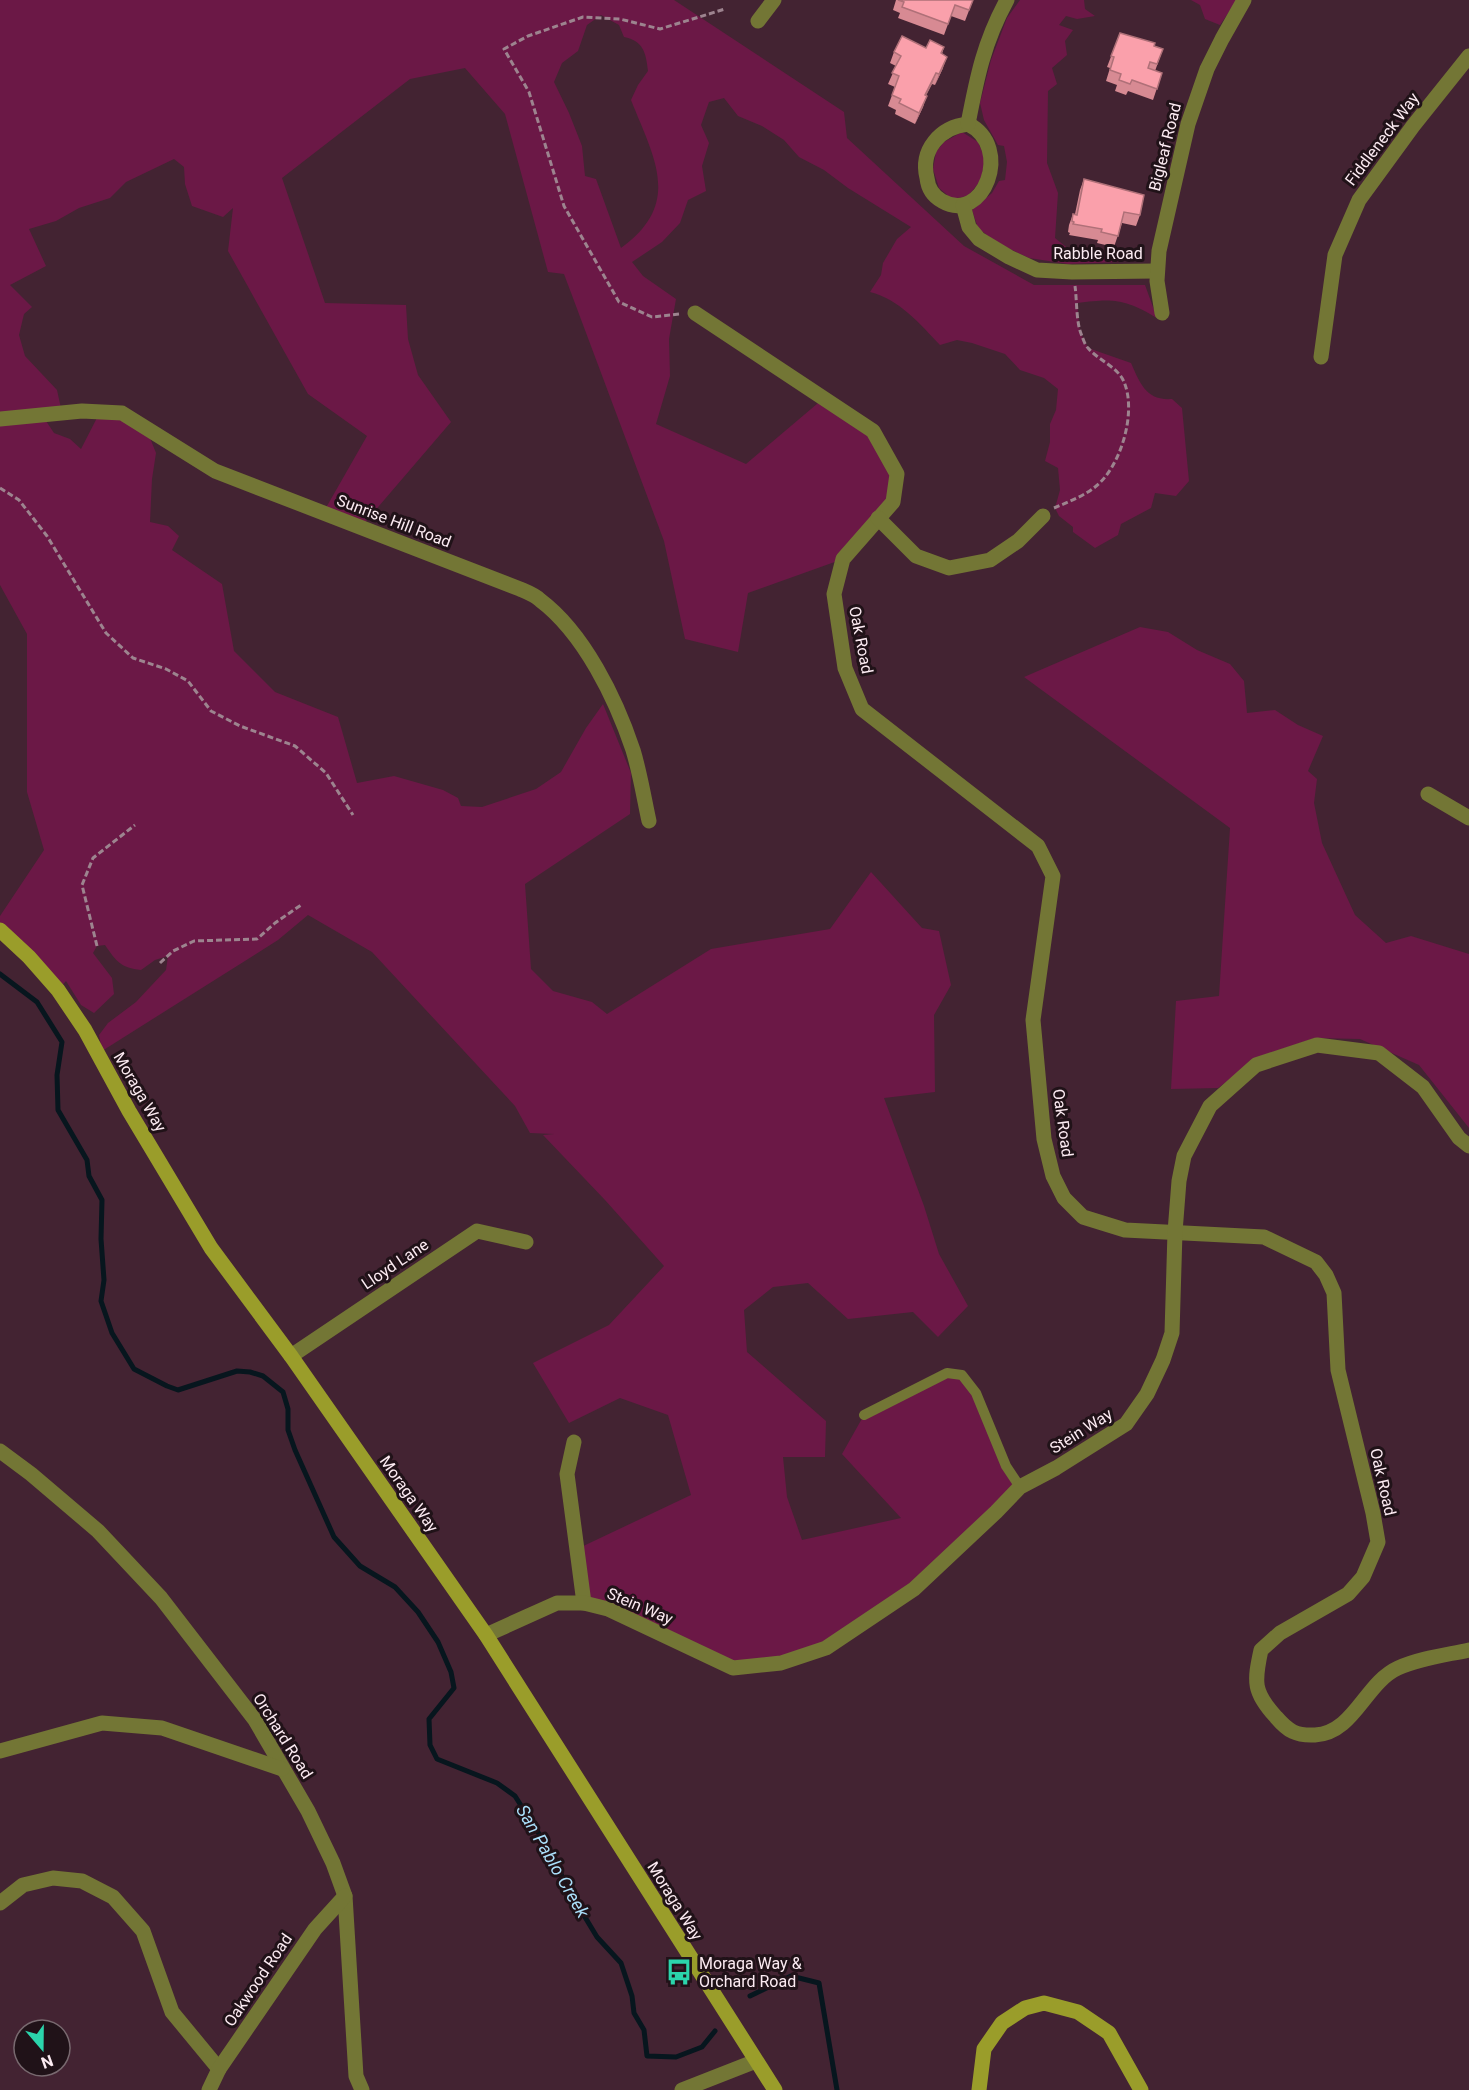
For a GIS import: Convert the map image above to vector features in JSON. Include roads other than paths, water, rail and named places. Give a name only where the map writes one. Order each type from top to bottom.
[{"type":"main road","name":"Moraga Way","points":[[0,930],[29,957],[63,998],[85,1030],[129,1111],[212,1248],[291,1356],[486,1635],[775,2090]]},
{"type":"main road","points":[[979,2090],[984,2049],[1002,2023],[1026,2008],[1044,2003],[1078,2012],[1109,2033],[1141,2090]]},
{"type":"street","points":[[758,21],[774,0]]},
{"type":"street","points":[[968,124],[985,47],[994,23],[1007,0]]},
{"type":"street","name":"Bigleaf Road","points":[[1162,313],[1156,271],[1182,147],[1195,100],[1221,39],[1244,0]]},
{"type":"street","name":"Fiddleneck Way","points":[[1321,357],[1335,255],[1359,200],[1413,126],[1469,56]]},
{"type":"street","points":[[968,124],[979,131],[990,151],[991,166],[988,182],[981,193],[963,205],[948,204],[936,197],[927,181],[926,164],[930,148],[936,138],[955,126],[968,124]]},
{"type":"street","name":"Rabble Road","points":[[963,205],[969,227],[974,235],[987,245],[1036,270],[1156,271]]},
{"type":"street","name":"Oak Road","points":[[696,313],[873,431],[897,474],[893,502],[843,559],[834,594],[845,668],[862,709],[1038,846],[1053,876],[1033,1020],[1044,1139],[1053,1176],[1064,1198],[1083,1216],[1125,1230],[1264,1237],[1316,1262],[1326,1275],[1334,1293],[1338,1370],[1378,1542],[1364,1577],[1348,1594],[1280,1633],[1261,1650],[1256,1683],[1264,1703],[1283,1726],[1300,1736],[1324,1735],[1345,1722],[1379,1683],[1397,1668],[1425,1659],[1469,1650]]},
{"type":"street","name":"Sunrise Hill Road","points":[[0,419],[82,411],[122,413],[215,471],[520,589],[540,599],[562,621],[591,658],[614,701],[633,751],[649,821]]},
{"type":"street","points":[[878,518],[916,555],[949,568],[990,560],[1018,541],[1043,516]]},
{"type":"street","points":[[1428,794],[1469,818]]},
{"type":"street","name":"Stein Way","points":[[486,1635],[557,1603],[584,1603],[608,1609],[733,1668],[781,1663],[826,1648],[914,1589],[1020,1487],[1056,1468],[1126,1424],[1148,1394],[1172,1333],[1175,1232],[1179,1181],[1184,1156],[1210,1106],[1256,1065],[1317,1045],[1379,1053],[1423,1087],[1459,1138],[1469,1146]]},
{"type":"street","name":"Lloyd Lane","points":[[291,1356],[477,1231],[526,1242]]},
{"type":"street","points":[[574,1442],[567,1474],[584,1603]]},
{"type":"street","name":"Orchard Road","points":[[0,1451],[98,1531],[161,1598],[255,1720],[308,1811],[333,1863],[345,1896],[356,2076],[362,2090]]},
{"type":"street","points":[[0,1750],[102,1723],[162,1728],[282,1769]]},
{"type":"street","points":[[0,1903],[24,1885],[53,1878],[82,1881],[112,1898],[142,1931],[172,2013],[219,2069]]},
{"type":"street","name":"Oakwood Road","points":[[209,2090],[219,2069],[315,1929],[345,1896]]},
{"type":"street","points":[[682,2090],[756,2061]]},
{"type":"lane","points":[[864,1415],[947,1373],[962,1375],[976,1393],[1006,1466],[1020,1487]]},
{"type":"waterway","name":"San Pablo Creek","points":[[0,974],[37,1002],[62,1042],[57,1075],[58,1110],[87,1160],[89,1176],[102,1200],[101,1239],[104,1280],[101,1301],[112,1333],[134,1369],[178,1390],[237,1371],[250,1372],[263,1376],[283,1392],[288,1409],[288,1430],[295,1450],[334,1537],[360,1566],[395,1587],[418,1612],[438,1642],[451,1672],[454,1688],[429,1719],[430,1745],[437,1759],[497,1783],[515,1796],[555,1859],[565,1884],[597,1937],[621,1963],[632,1996],[634,2013],[644,2030],[647,2056],[676,2057],[702,2047],[715,2031]]},
{"type":"waterway","name":"San Pablo Creek","points":[[750,1996],[791,1976],[819,1983],[837,2090]]},
{"type":"place","name":"Moraga Way & Orchard Road","points":[[679,1972]]}]
